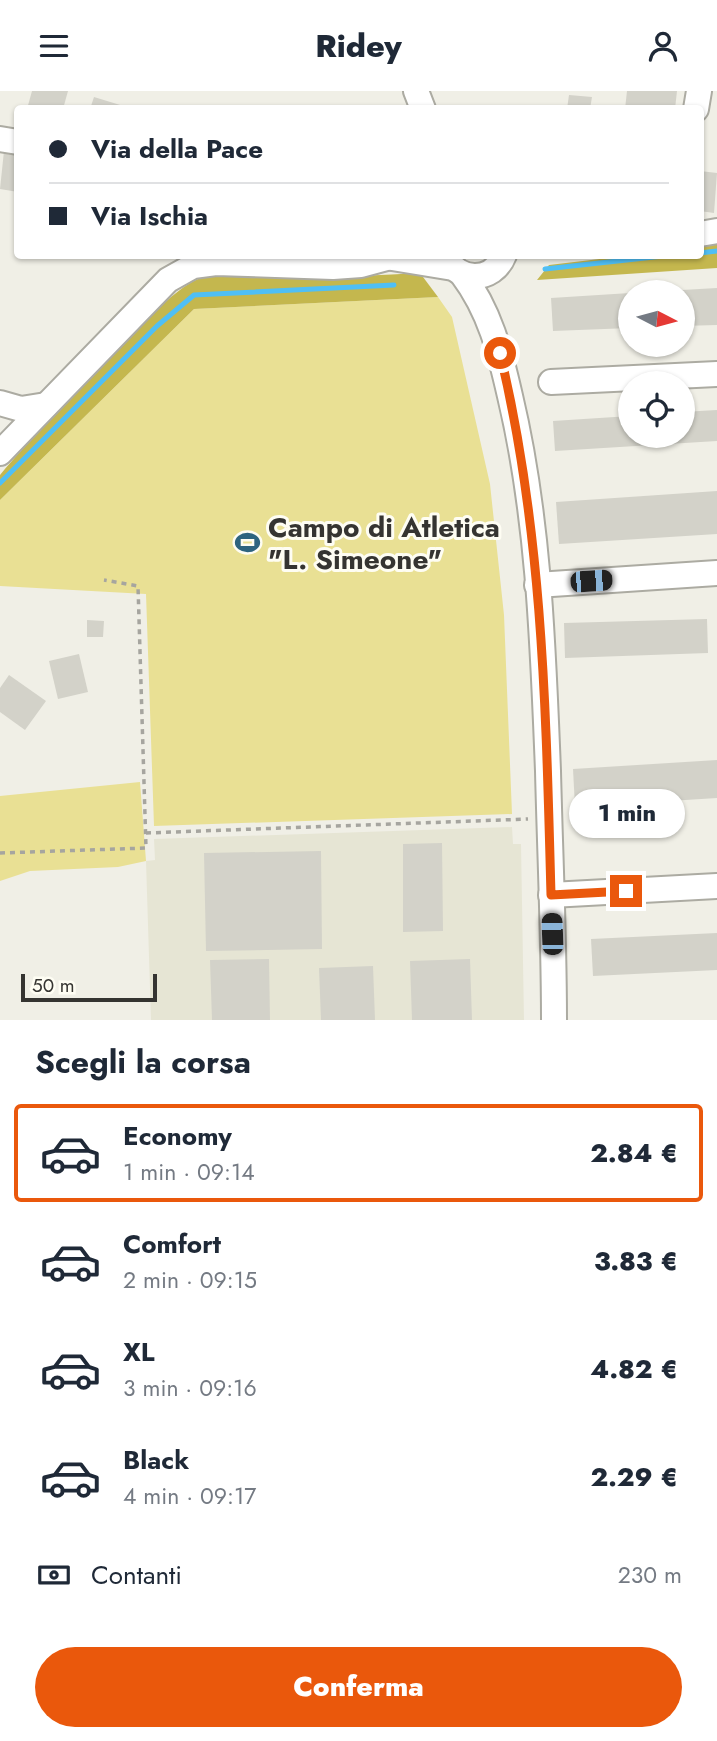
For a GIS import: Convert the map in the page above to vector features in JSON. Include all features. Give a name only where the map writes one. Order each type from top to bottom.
[{"type":"street","points":[[3,444],[46,405],[168,280],[186,268],[216,263],[333,267],[383,259]]},
{"type":"street","points":[[408,259],[454,266],[480,277],[505,260]]},
{"type":"street","points":[[495,333],[505,260]]},
{"type":"street","points":[[454,266],[474,289],[495,333],[523,457],[537,585],[549,816],[554,1020]]},
{"type":"street","points":[[551,382],[717,375]]},
{"type":"street","points":[[0,403],[22,409],[46,405]]},
{"type":"street","points":[[0,419],[8,429],[3,444]]},
{"type":"street","points":[[537,585],[717,573]]},
{"type":"street","points":[[551,895],[717,886]]},
{"type":"path","points":[[0,853],[146,848],[138,586],[104,580]]},
{"type":"path","points":[[146,833],[517,820],[549,816]]},
{"type":"shaded area","points":[[717,243],[717,268],[537,280],[549,265],[599,259],[704,259],[704,245]]},
{"type":"shaded area","points":[[420,273],[438,297],[194,309],[0,500],[0,475],[99,366],[159,307],[184,287],[201,278],[228,274],[322,277]]},
{"type":"shaded area","name":"Campo di Atletica \"L. Simeone\"","points":[[438,297],[452,317],[490,484],[504,615],[512,814],[154,826],[146,594],[0,586],[0,500],[194,309]]},
{"type":"shaded area","points":[[140,782],[146,861],[118,867],[30,871],[0,881],[0,796]]},
{"type":"shaded area","points":[[512,827],[513,844],[521,844],[524,1020],[151,1020],[146,861],[155,860],[154,839]]},
{"type":"building","points":[[32,91],[68,91],[64,105],[28,105]]},
{"type":"building","points":[[627,91],[677,91],[675,105],[625,105]]},
{"type":"building","points":[[569,95],[592,97],[591,105],[568,105]]},
{"type":"building","points":[[94,97],[120,105],[91,105]]},
{"type":"building","points":[[4,151],[14,152],[14,191],[0,189]]},
{"type":"building","points":[[704,171],[717,173],[714,213],[704,212]]},
{"type":"building","points":[[717,288],[717,325],[695,326],[695,289]]},
{"type":"building","points":[[618,294],[618,328],[553,331],[551,298]]},
{"type":"building","points":[[717,410],[717,441],[695,442],[695,411]]},
{"type":"building","points":[[618,417],[618,447],[555,451],[553,421]]},
{"type":"building","points":[[717,491],[717,534],[559,544],[556,502]]},
{"type":"building","points":[[707,619],[708,653],[565,658],[564,623]]},
{"type":"building","points":[[87,620],[104,621],[103,637],[87,637]]},
{"type":"building","points":[[79,654],[88,692],[58,699],[49,661]]},
{"type":"building","points":[[9,675],[46,701],[25,730],[0,712],[0,688]]},
{"type":"building","points":[[717,760],[717,798],[575,807],[573,769]]},
{"type":"building","points":[[442,843],[443,931],[403,932],[403,844]]},
{"type":"building","points":[[321,851],[322,949],[206,951],[204,853]]},
{"type":"building","points":[[717,933],[717,970],[593,976],[591,939]]},
{"type":"building","points":[[269,959],[270,1020],[212,1020],[210,960]]},
{"type":"building","points":[[470,959],[472,1020],[412,1020],[410,961]]},
{"type":"building","points":[[373,966],[375,1020],[321,1020],[319,968]]},
{"type":"waterway","points":[[704,253],[717,251]]},
{"type":"waterway","points":[[545,269],[636,259]]},
{"type":"waterway","points":[[0,483],[157,326],[194,295],[394,285]]},
{"type":"place","name":"Campo di Atletica \"L. Simeone\"","points":[[248,543]]},
{"type":"route","points":[[500,353],[523,457],[541,622],[551,895],[626,891]]}]
